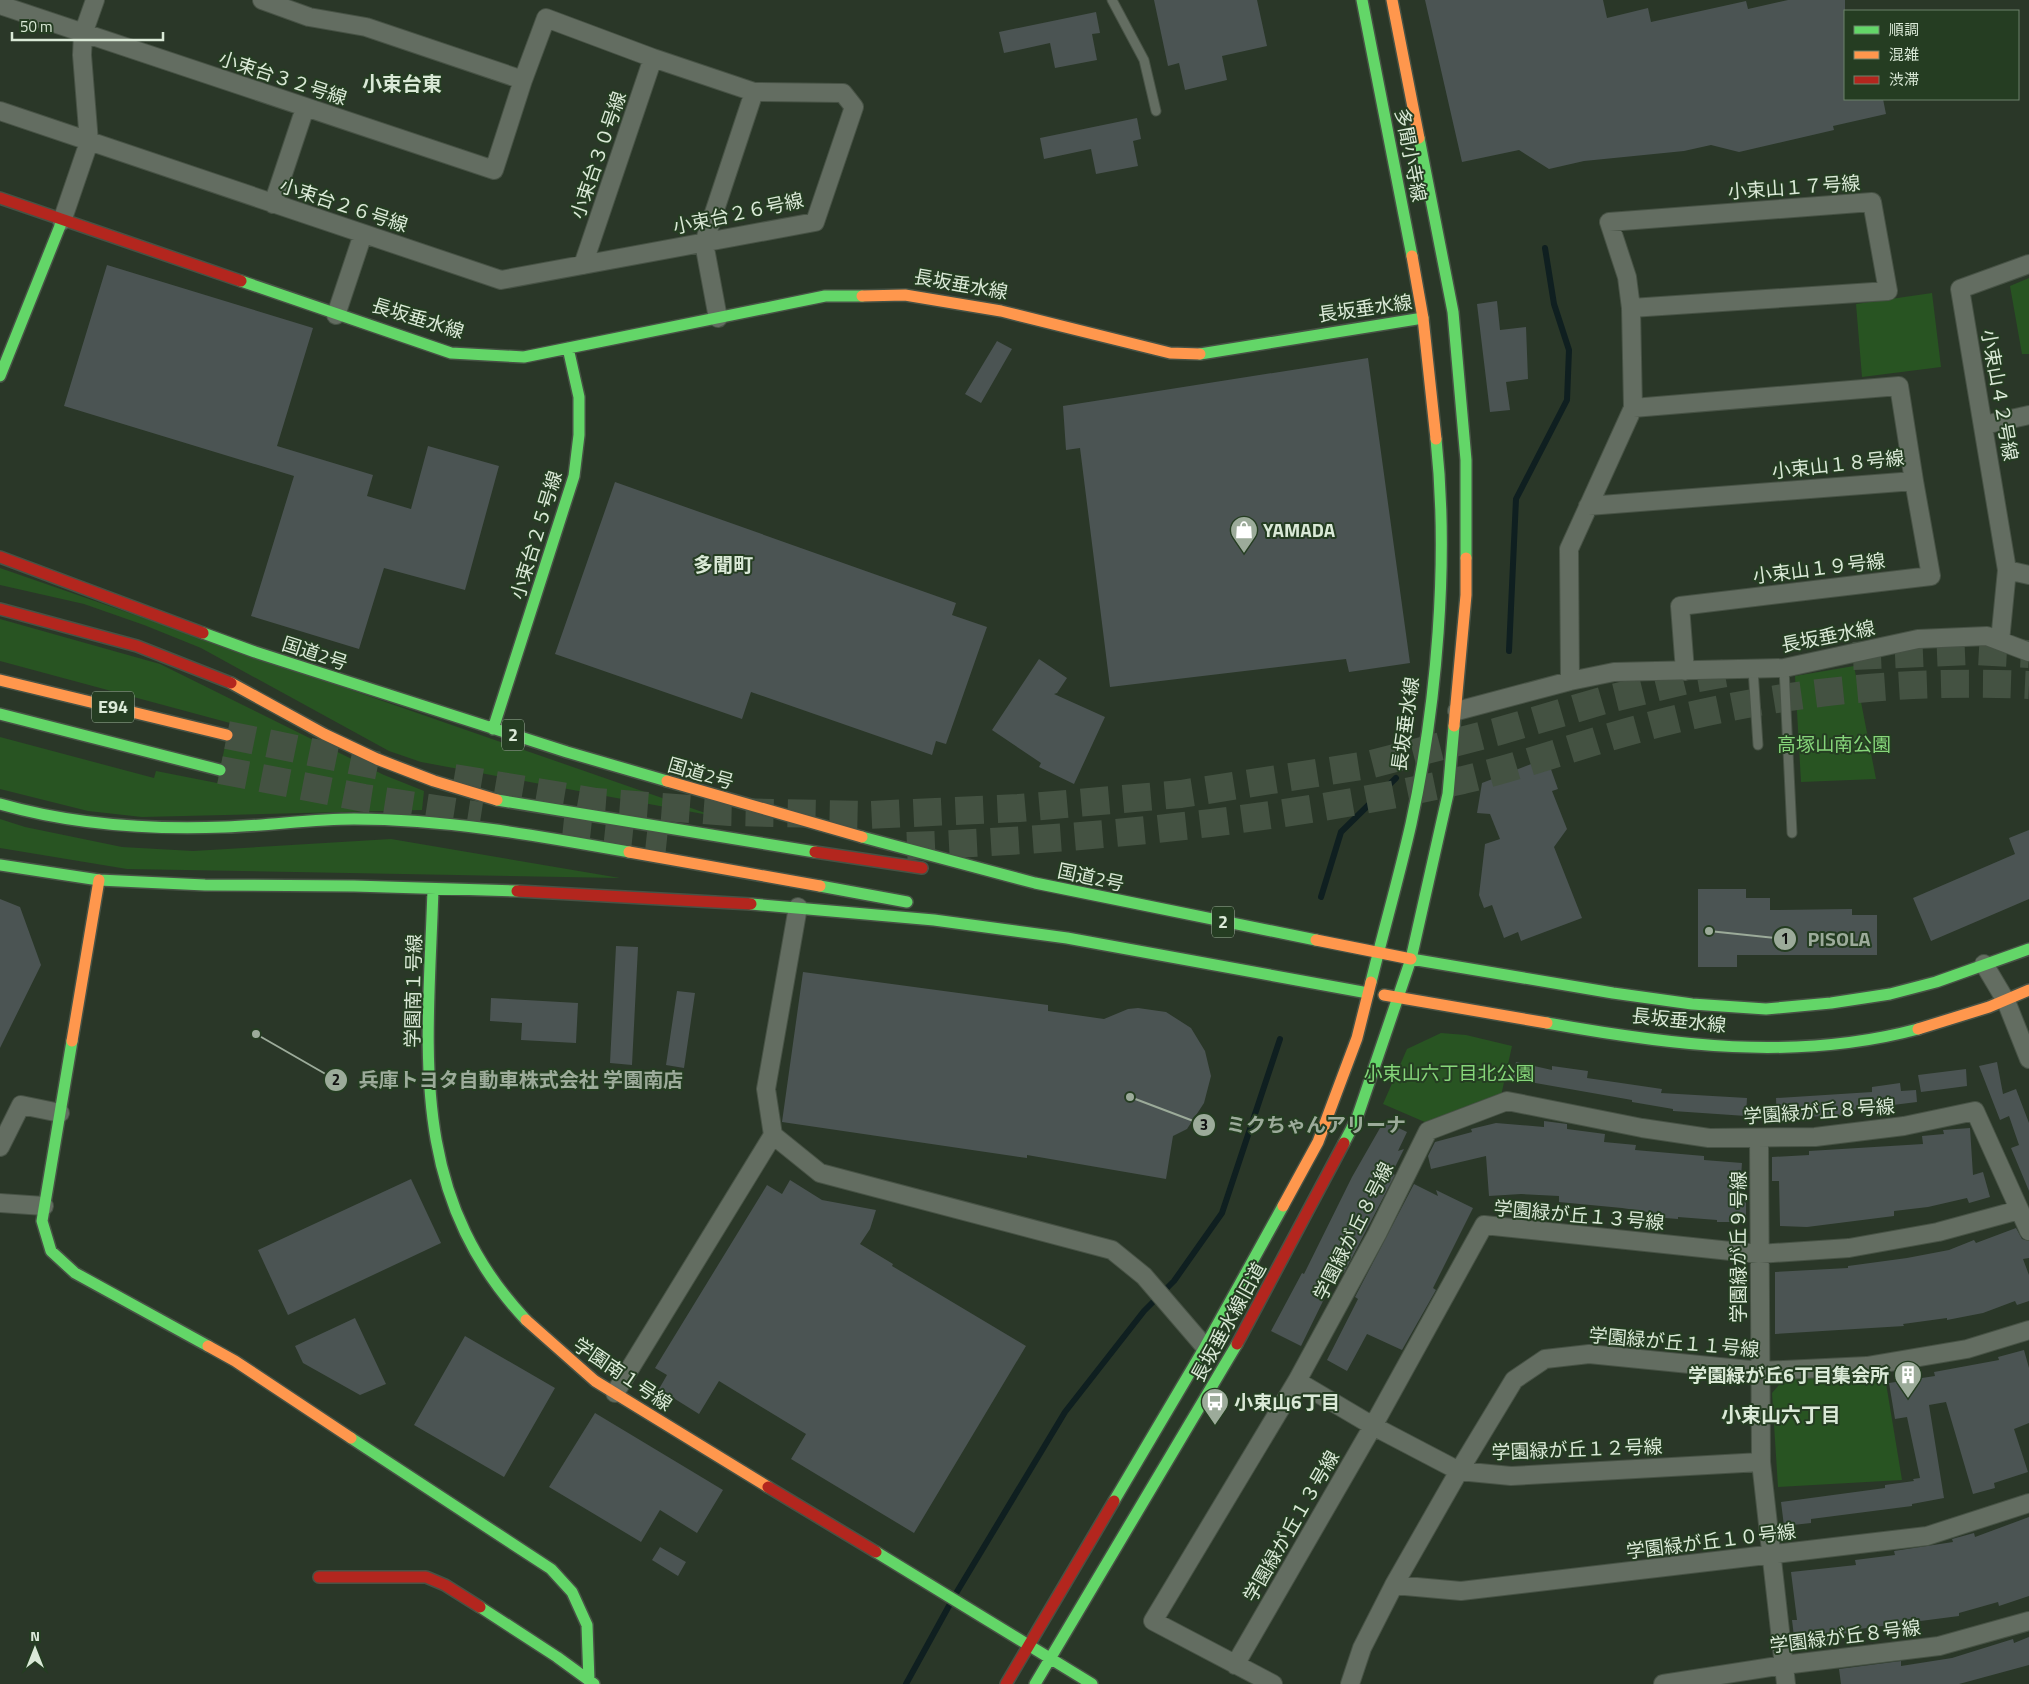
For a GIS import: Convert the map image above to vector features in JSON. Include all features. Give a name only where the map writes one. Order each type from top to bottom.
[{"type":"main road","name":"多聞小寺線","points":[[1362,0],[1401,193],[1423,318]]},
{"type":"main road","name":"多聞小寺線","points":[[1392,0],[1453,312],[1466,460],[1466,595],[1457,711]]},
{"type":"main road","name":"長坂垂水線","points":[[0,198],[451,354],[524,357],[825,296],[905,295],[1001,311],[1170,353],[1194,354],[1219,352],[1423,318],[1440,475],[1440,566],[1434,672],[1429,722],[1411,823],[1380,954],[1368,992],[1628,1036],[1691,1045],[1760,1048],[1837,1044],[1902,1034],[1951,1022],[2029,990]]},
{"type":"main road","points":[[0,376],[62,221]]},
{"type":"main road","name":"小束台２５号線","points":[[493,728],[574,476],[579,435],[579,397],[568,348]]},
{"type":"main road","name":"国道2号","points":[[0,558],[255,652],[493,728],[792,818],[1035,883],[1411,959]]},
{"type":"main road","points":[[0,609],[131,643],[217,676],[340,742],[403,770],[456,790],[501,801],[844,857],[1035,883]]},
{"type":"main road","name":"E94","points":[[0,680],[227,735]]},
{"type":"main road","points":[[1411,959],[1448,794],[1457,711]]},
{"type":"main road","name":"E94","points":[[0,714],[220,770]]},
{"type":"main road","points":[[0,804],[42,816],[124,827],[226,827],[354,819],[446,824],[616,850],[918,904]]},
{"type":"main road","name":"2","points":[[0,865],[99,880],[205,885],[433,888],[554,892],[798,907],[934,920],[1067,938],[1368,992]]},
{"type":"main road","points":[[99,880],[42,1221],[51,1251],[75,1273],[235,1360],[551,1569],[572,1592],[588,1625],[592,1682]]},
{"type":"main road","name":"学園南１号線","points":[[433,888],[431,1098],[436,1150],[452,1200],[475,1253],[506,1298],[544,1339],[595,1381],[1092,1684]]},
{"type":"main road","points":[[937,909],[1067,938]]},
{"type":"main road","name":"長坂垂水線","points":[[1411,959],[1692,1004],[1766,1009],[1831,1003],[1890,994],[1936,982],[2029,949]]},
{"type":"main road","name":"長坂垂水線旧道","points":[[1035,1684],[1241,1337],[1357,1118],[1400,997],[1411,959]]},
{"type":"main road","name":"長坂垂水線旧道","points":[[1006,1684],[1206,1347],[1318,1142],[1357,1038],[1368,992]]},
{"type":"main road","points":[[319,1577],[426,1577],[445,1585],[557,1657],[592,1682]]},
{"type":"street","points":[[62,221],[89,142],[82,55],[83,34],[95,0]]},
{"type":"street","points":[[262,0],[310,17],[366,27],[523,80]]},
{"type":"street","name":"小束台３２号線","points":[[0,5],[494,170],[523,80]]},
{"type":"street","name":"小束台２６号線","points":[[0,111],[501,280],[815,222],[854,107],[843,94],[754,92],[653,58],[546,18],[523,80]]},
{"type":"street","name":"小束台３０号線","points":[[583,265],[653,58]]},
{"type":"street","points":[[718,318],[704,243],[754,92]]},
{"type":"street","points":[[273,204],[305,108]]},
{"type":"street","name":"小束山１７号線","points":[[1570,681],[1569,549],[1633,408],[1631,308],[1627,277],[1609,222],[1872,202],[1888,291],[1631,308]]},
{"type":"street","points":[[336,314],[363,234]]},
{"type":"street","name":"小束山４２号線","points":[[2000,641],[2007,570],[1960,289],[2029,264]]},
{"type":"street","name":"小束山１８号線","points":[[1588,506],[1914,481],[1899,386],[1633,408]]},
{"type":"street","points":[[1984,425],[2029,414]]},
{"type":"street","name":"小束山１９号線","points":[[1685,671],[1680,606],[1931,576],[1914,481]]},
{"type":"street","points":[[2007,570],[2029,575]]},
{"type":"street","name":"長坂垂水線","points":[[1457,711],[1570,681],[1614,672],[1784,668],[1918,639],[1987,636],[2029,652]]},
{"type":"street","points":[[615,1393],[773,1135],[766,1090],[798,907]]},
{"type":"street","points":[[1984,964],[2006,1001],[2029,1059]]},
{"type":"street","name":"学園緑が丘８号線","points":[[1273,1684],[1153,1621],[1297,1381],[1377,1234],[1428,1131],[1507,1101],[1642,1128],[1709,1138],[1815,1137],[1904,1126],[1975,1111],[2029,1231]]},
{"type":"street","points":[[0,1148],[22,1105],[60,1113]]},
{"type":"street","points":[[773,1135],[820,1173],[1112,1250],[1144,1276],[1206,1347]]},
{"type":"street","name":"学園緑が丘９号線","points":[[1759,1139],[1761,1462],[1786,1684]]},
{"type":"street","points":[[0,1203],[44,1206]]},
{"type":"street","name":"学園緑が丘１３号線","points":[[1235,1665],[1373,1426],[1484,1225],[1759,1254],[1849,1248],[1938,1232],[2019,1210]]},
{"type":"street","name":"学園緑が丘１１号線","points":[[1350,1684],[1362,1648],[1394,1585],[1459,1471],[1514,1380],[1545,1359],[1588,1354],[1760,1371],[1867,1366],[1967,1349],[2029,1330]]},
{"type":"street","name":"学園緑が丘１２号線","points":[[1297,1381],[1373,1426],[1459,1471],[1512,1476],[1761,1462]]},
{"type":"street","name":"学園緑が丘１０号線","points":[[1394,1585],[1461,1591],[1927,1536],[2029,1503]]},
{"type":"street","name":"学園緑が丘８号線","points":[[1663,1684],[1784,1665],[1939,1646],[2029,1621]]},
{"type":"lane","points":[[1112,0],[1144,60],[1156,111]]},
{"type":"lane","points":[[1784,668],[1792,833]]},
{"type":"lane","points":[[1753,669],[1758,745]]},
{"type":"green space","points":[[2029,278],[2029,354],[2022,354],[2010,286]]},
{"type":"green space","points":[[1932,293],[1941,367],[1862,377],[1856,304]]},
{"type":"green space","points":[[0,568],[714,816],[421,762],[389,751],[201,648],[84,604],[0,585]]},
{"type":"green space","points":[[0,619],[160,664],[384,775],[424,791],[422,810],[142,817],[88,811],[0,789],[0,737],[154,778],[156,771],[217,783],[230,723],[0,661]]},
{"type":"green space","name":"高塚山南公園","points":[[1854,666],[1876,779],[1801,782],[1795,676]]},
{"type":"green space","points":[[0,819],[25,827],[122,847],[193,851],[391,839],[620,878],[127,869],[0,848]]},
{"type":"green space","name":"小束山六丁目北公園","points":[[1441,1033],[1466,1035],[1512,1046],[1501,1096],[1427,1123],[1383,1104],[1407,1049]]},
{"type":"green space","points":[[1786,1377],[1885,1377],[1902,1480],[1778,1487],[1772,1393]]},
{"type":"building","points":[[1154,0],[1257,0],[1267,46],[1222,56],[1227,80],[1185,90],[1179,63],[1168,66]]},
{"type":"building","points":[[1425,0],[1603,0],[1607,18],[1648,8],[1651,22],[1746,1],[1748,9],[1788,0],[1845,0],[1844,100],[1883,100],[1886,114],[1833,126],[1834,130],[1739,152],[1711,145],[1684,151],[1584,161],[1549,169],[1519,150],[1462,162]]},
{"type":"building","points":[[1096,12],[1100,33],[1092,34],[1097,60],[1055,68],[1050,43],[1004,53],[999,32]]},
{"type":"building","points":[[1137,118],[1141,139],[1133,141],[1138,166],[1096,174],[1091,149],[1044,159],[1040,138]]},
{"type":"building","points":[[107,265],[313,328],[277,446],[373,475],[367,496],[411,509],[428,446],[499,466],[465,590],[384,568],[359,649],[251,616],[294,476],[64,406]]},
{"type":"building","points":[[1497,301],[1500,330],[1526,327],[1528,379],[1506,382],[1510,410],[1490,412],[1477,304]]},
{"type":"building","points":[[997,341],[1012,349],[981,403],[965,394]]},
{"type":"building","name":"YAMADA","points":[[1368,358],[1410,663],[1349,672],[1346,659],[1110,687],[1080,448],[1066,450],[1063,406]]},
{"type":"building","points":[[615,482],[956,603],[952,615],[987,627],[946,744],[936,741],[932,755],[751,692],[742,719],[555,654]]},
{"type":"building","points":[[1039,659],[1067,678],[1057,693],[1054,694],[1105,717],[1074,784],[1039,767],[1041,763],[992,730]]},
{"type":"building","points":[[1547,758],[1558,789],[1552,791],[1567,829],[1554,847],[1582,918],[1521,941],[1518,932],[1504,938],[1492,905],[1484,908],[1479,895],[1485,844],[1500,839],[1490,814],[1477,813],[1482,783]]},
{"type":"building","points":[[2029,830],[2029,899],[1931,941],[1913,898],[2015,854],[2009,838]]},
{"type":"building","points":[[1698,889],[1746,889],[1746,898],[1770,898],[1770,910],[1852,909],[1852,915],[1877,915],[1877,955],[1737,955],[1737,967],[1698,967]]},
{"type":"building","points":[[0,899],[20,907],[41,965],[0,1048]]},
{"type":"building","points":[[616,946],[638,947],[632,1065],[610,1063]]},
{"type":"building","points":[[803,972],[1048,1005],[1048,1011],[1104,1019],[1128,1009],[1138,1008],[1166,1012],[1191,1028],[1205,1051],[1211,1076],[1204,1103],[1187,1129],[1173,1136],[1166,1179],[1027,1155],[1027,1158],[782,1122]]},
{"type":"building","points":[[677,991],[695,993],[684,1068],[666,1065]]},
{"type":"building","points":[[491,998],[578,1003],[576,1043],[521,1040],[522,1023],[490,1021]]},
{"type":"building","points":[[1516,1062],[1552,1070],[1552,1066],[1588,1071],[1587,1078],[1662,1089],[1661,1093],[1747,1098],[1746,1116],[1673,1111],[1673,1109],[1632,1102],[1632,1100],[1512,1079]]},
{"type":"building","points":[[1997,1062],[2003,1094],[2016,1089],[2029,1123],[2029,1191],[2011,1148],[2019,1145],[2009,1116],[2000,1120],[1979,1066]]},
{"type":"building","points":[[1966,1069],[1967,1086],[1921,1092],[1918,1075]]},
{"type":"building","points":[[1900,1083],[1901,1091],[1916,1090],[1917,1102],[1853,1110],[1853,1115],[1805,1117],[1806,1121],[1777,1121],[1776,1098],[1872,1092],[1872,1087]]},
{"type":"building","points":[[1384,1121],[1407,1132],[1398,1151],[1404,1149],[1392,1173],[1395,1175],[1344,1273],[1330,1266],[1316,1293],[1325,1297],[1301,1346],[1271,1331],[1302,1273],[1304,1274],[1352,1177]]},
{"type":"building","points":[[1544,1121],[1567,1124],[1567,1129],[1605,1134],[1604,1142],[1636,1145],[1635,1150],[1704,1156],[1704,1160],[1742,1163],[1739,1202],[1746,1202],[1746,1222],[1717,1222],[1717,1220],[1653,1217],[1654,1213],[1559,1202],[1559,1196],[1521,1194],[1489,1196],[1486,1156],[1431,1169],[1428,1156],[1435,1142],[1472,1132],[1471,1129],[1496,1123],[1544,1127]]},
{"type":"building","points":[[1970,1128],[1973,1175],[1983,1172],[1990,1197],[1969,1203],[1967,1198],[1928,1207],[1894,1211],[1894,1216],[1807,1227],[1780,1226],[1779,1181],[1772,1181],[1772,1157],[1809,1155],[1809,1151],[1923,1144],[1922,1136],[1944,1134],[1943,1130]]},
{"type":"building","points":[[411,1179],[441,1243],[288,1315],[258,1250]]},
{"type":"building","points":[[790,1180],[822,1200],[876,1210],[870,1229],[860,1244],[893,1264],[892,1266],[1026,1346],[914,1533],[791,1459],[806,1434],[719,1381],[699,1414],[659,1389],[667,1375],[655,1368],[767,1185],[782,1194]]},
{"type":"building","points":[[1414,1184],[1438,1196],[1436,1190],[1473,1208],[1433,1288],[1436,1290],[1402,1350],[1367,1334],[1347,1371],[1327,1360],[1358,1299],[1355,1297]]},
{"type":"building","points":[[2016,1228],[2022,1239],[2029,1241],[2029,1258],[2023,1259],[2029,1275],[2029,1301],[2017,1305],[2015,1301],[1983,1313],[1947,1320],[1947,1318],[1903,1324],[1904,1326],[1775,1334],[1775,1272],[1848,1268],[1848,1266],[1907,1258],[1949,1250],[1974,1240],[1976,1243]]},
{"type":"building","points":[[355,1318],[386,1384],[360,1395],[303,1363],[295,1346]]},
{"type":"building","points":[[465,1336],[555,1388],[504,1477],[414,1425]]},
{"type":"building","points":[[2024,1350],[2029,1368],[2029,1423],[2014,1429],[2028,1472],[1994,1483],[1995,1488],[1973,1494],[1946,1402],[1929,1405],[1944,1498],[1912,1504],[1912,1506],[1811,1519],[1811,1523],[1784,1526],[1781,1502],[1885,1488],[1885,1485],[1914,1481],[1913,1479],[1920,1478],[1907,1417],[1895,1419],[1889,1383],[1935,1376],[1934,1372],[1999,1360],[1998,1357]]},
{"type":"building","points":[[595,1413],[723,1490],[697,1533],[660,1510],[641,1542],[549,1487]]},
{"type":"building","points":[[2029,1517],[2029,1596],[1999,1606],[1998,1602],[1959,1613],[1959,1616],[1859,1629],[1860,1632],[1828,1635],[1829,1641],[1795,1645],[1792,1620],[1797,1620],[1791,1572],[1856,1565],[1855,1560],[1895,1555],[1894,1551],[1953,1542],[1952,1539],[1974,1533],[1975,1537]]},
{"type":"building","points":[[660,1547],[686,1562],[678,1576],[652,1560]]},
{"type":"building","points":[[2029,1637],[2029,1665],[1959,1684],[1841,1684],[1839,1669],[1901,1661],[1901,1666],[1952,1658],[2013,1639],[2014,1643]]},
{"type":"waterway","points":[[1509,651],[1516,499],[1567,400],[1569,350],[1554,304],[1545,248]]},
{"type":"waterway","points":[[1321,897],[1341,832],[1396,778]]},
{"type":"waterway","points":[[955,1595],[1065,1412],[1144,1311],[1174,1281],[1222,1213],[1280,1039]]},
{"type":"waterway","points":[[906,1684],[950,1604]]},
{"type":"tunnel","points":[[1853,656],[1972,651],[2029,654]]},
{"type":"tunnel","points":[[454,778],[596,802],[730,812],[869,815],[1019,808],[1181,794],[1368,765],[1496,732],[1605,700],[1687,680],[1732,672]]},
{"type":"tunnel","points":[[907,846],[1117,833],[1186,826],[1325,807],[1463,780],[1649,726],[1743,705],[1790,697],[1838,691],[1933,684],[2029,685]]},
{"type":"tunnel","points":[[227,735],[380,766]]},
{"type":"tunnel","points":[[220,770],[364,798],[481,816]]},
{"type":"tunnel","points":[[563,828],[667,839]]},
{"type":"traffic: fast","points":[[1362,0],[1412,256]]},
{"type":"traffic: fast","points":[[1419,138],[1453,312],[1466,460],[1466,558]]},
{"type":"traffic: fast","points":[[0,376],[62,221]]},
{"type":"traffic: fast","points":[[241,281],[451,353],[524,357],[825,296],[862,296]]},
{"type":"traffic: fast","points":[[1200,354],[1423,318]]},
{"type":"traffic: fast","points":[[493,729],[574,476],[579,435],[579,397],[568,348]]},
{"type":"traffic: fast","points":[[1371,982],[1411,824],[1428,730],[1434,682],[1441,583],[1440,486],[1436,439]]},
{"type":"traffic: fast","points":[[203,633],[255,652],[567,752],[667,781]]},
{"type":"traffic: fast","points":[[0,714],[220,770]]},
{"type":"traffic: fast","points":[[1344,1143],[1357,1118],[1411,959],[1448,794],[1454,726]]},
{"type":"traffic: fast","points":[[497,800],[815,852]]},
{"type":"traffic: fast","points":[[0,804],[56,817],[140,827],[225,827],[354,819],[423,822],[527,835],[629,852]]},
{"type":"traffic: fast","points":[[862,837],[1035,883],[1316,940]]},
{"type":"traffic: fast","points":[[0,865],[99,880],[205,885],[354,886],[517,891]]},
{"type":"traffic: fast","points":[[820,886],[907,902]]},
{"type":"traffic: fast","points":[[433,889],[429,1062],[433,1116],[443,1170],[460,1221],[487,1271],[526,1320]]},
{"type":"traffic: fast","points":[[751,904],[934,920],[1067,938],[1368,993]]},
{"type":"traffic: fast","points":[[1411,959],[1613,993],[1692,1004],[1766,1009],[1831,1003],[1890,994],[1936,982],[2029,949]]},
{"type":"traffic: fast","points":[[1547,1023],[1640,1038],[1732,1047],[1825,1045],[1872,1039],[1918,1029]]},
{"type":"traffic: fast","points":[[72,1041],[42,1221],[51,1251],[75,1273],[208,1346]]},
{"type":"traffic: fast","points":[[1114,1501],[1205,1347],[1283,1206]]},
{"type":"traffic: fast","points":[[1035,1684],[1237,1344]]},
{"type":"traffic: fast","points":[[351,1438],[551,1569],[572,1592],[587,1625],[589,1681]]},
{"type":"traffic: fast","points":[[876,1552],[1092,1684]]},
{"type":"traffic: fast","points":[[480,1607],[557,1657],[594,1684]]},
{"type":"traffic: slow","points":[[1392,0],[1419,138]]},
{"type":"traffic: slow","points":[[1412,256],[1423,318],[1436,439]]},
{"type":"traffic: slow","points":[[862,296],[905,295],[1001,311],[1170,353],[1200,354]]},
{"type":"traffic: slow","points":[[1454,726],[1466,595],[1466,558]]},
{"type":"traffic: slow","points":[[0,680],[227,735]]},
{"type":"traffic: slow","points":[[231,683],[324,734],[377,759],[434,781],[497,800]]},
{"type":"traffic: slow","points":[[667,781],[862,837]]},
{"type":"traffic: slow","points":[[629,852],[820,886]]},
{"type":"traffic: slow","points":[[72,1041],[99,880]]},
{"type":"traffic: slow","points":[[1316,940],[1411,959]]},
{"type":"traffic: slow","points":[[1283,1206],[1318,1142],[1357,1038],[1371,982]]},
{"type":"traffic: slow","points":[[1918,1029],[1989,1007],[2029,990]]},
{"type":"traffic: slow","points":[[1384,995],[1547,1023]]},
{"type":"traffic: slow","points":[[526,1320],[595,1381],[768,1487]]},
{"type":"traffic: slow","points":[[208,1346],[235,1361],[351,1438]]},
{"type":"traffic: jam","points":[[0,198],[241,281]]},
{"type":"traffic: jam","points":[[0,557],[203,633]]},
{"type":"traffic: jam","points":[[0,609],[137,646],[231,683]]},
{"type":"traffic: jam","points":[[815,852],[922,868]]},
{"type":"traffic: jam","points":[[517,891],[751,904]]},
{"type":"traffic: jam","points":[[1237,1344],[1344,1143]]},
{"type":"traffic: jam","points":[[768,1487],[876,1552]]},
{"type":"traffic: jam","points":[[1006,1684],[1114,1501]]},
{"type":"traffic: jam","points":[[319,1577],[426,1577],[445,1585],[480,1607]]},
{"type":"place","name":"YAMADA","points":[[1244,554]]},
{"type":"place","name":"PISOLA","points":[[1709,931]]},
{"type":"place","name":"兵庫トヨタ自動車株式会社 学園南店","points":[[256,1034]]},
{"type":"place","name":"ミクちゃんアリーナ","points":[[1130,1097]]},
{"type":"place","name":"学園緑が丘6丁目集会所","points":[[1908,1399]]},
{"type":"place","name":"小束山6丁目","points":[[1215,1426]]},
{"type":"district","name":"小束台東","points":[[402,84]]},
{"type":"district","name":"多聞町","points":[[723,565]]},
{"type":"district","name":"小束山六丁目","points":[[1781,1415]]}]
